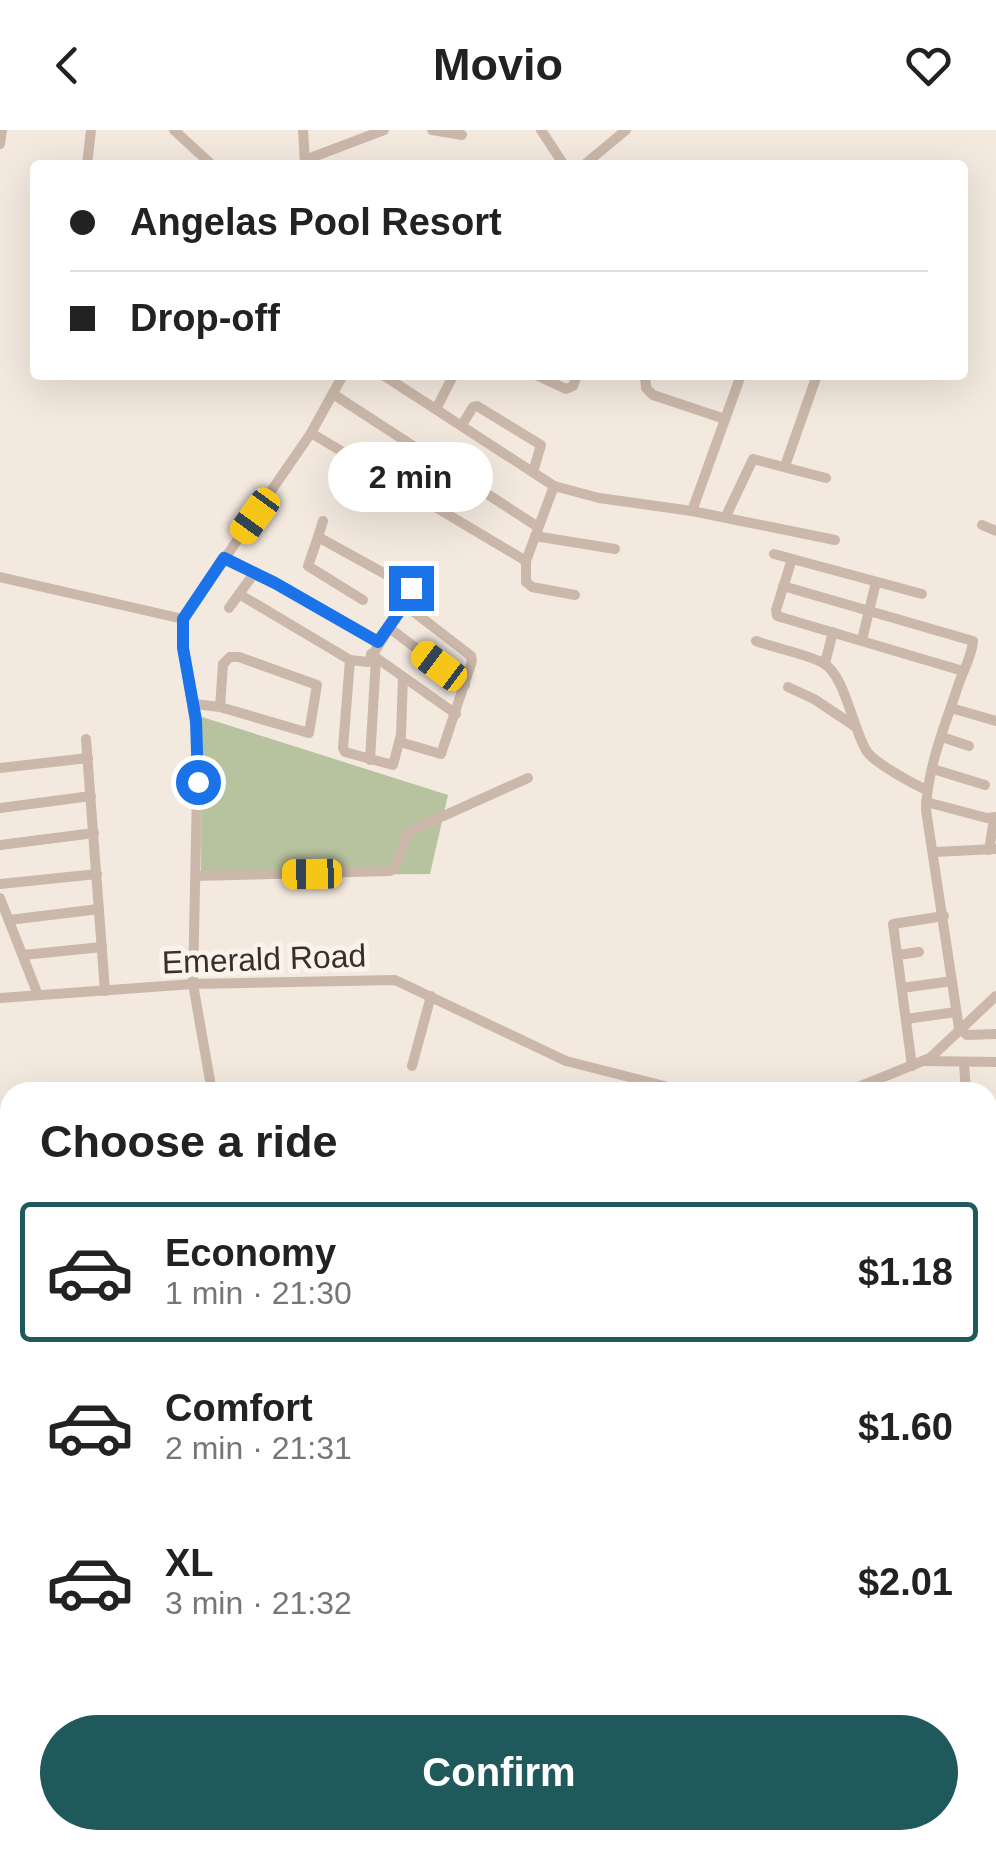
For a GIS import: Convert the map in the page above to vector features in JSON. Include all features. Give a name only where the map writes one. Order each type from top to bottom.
[{"type":"street","points":[[0,144],[2,130]]},
{"type":"street","points":[[87,160],[91,130]]},
{"type":"street","points":[[174,130],[207,160]]},
{"type":"street","points":[[303,130],[305,160]]},
{"type":"street","points":[[312,160],[384,130]]},
{"type":"street","points":[[432,130],[462,135]]},
{"type":"street","points":[[542,130],[561,160]]},
{"type":"street","points":[[590,160],[626,130]]},
{"type":"street","points":[[210,1082],[193,984],[198,742],[183,648],[183,619],[311,433],[340,380]]},
{"type":"street","points":[[391,380],[554,486],[599,498],[726,516],[835,540]]},
{"type":"street","points":[[436,409],[448,380]]},
{"type":"street","points":[[547,380],[566,389],[576,380]]},
{"type":"street","points":[[645,380],[653,396],[725,420]]},
{"type":"street","points":[[692,511],[740,380]]},
{"type":"street","points":[[786,466],[815,380]]},
{"type":"street","points":[[333,394],[536,532],[615,550]]},
{"type":"street","points":[[462,425],[475,406],[541,445],[533,472]]},
{"type":"street","points":[[311,433],[526,561]]},
{"type":"street","points":[[726,516],[753,459],[826,478]]},
{"type":"street","points":[[554,486],[526,561],[528,585],[576,595]]},
{"type":"street","points":[[324,521],[308,566],[363,600]]},
{"type":"street","points":[[982,524],[996,531]]},
{"type":"street","points":[[318,537],[409,586],[412,592],[378,642],[374,656],[370,760]]},
{"type":"street","points":[[774,554],[922,594]]},
{"type":"street","points":[[224,558],[378,642]]},
{"type":"street","points":[[792,559],[776,614],[963,671]]},
{"type":"street","points":[[230,608],[254,572]]},
{"type":"street","points":[[0,577],[183,619]]},
{"type":"street","points":[[862,640],[876,582]]},
{"type":"street","points":[[784,586],[971,639],[972,654],[951,708],[927,796],[960,1030],[967,1035],[996,1034]]},
{"type":"street","points":[[239,594],[350,660],[366,664],[374,656]]},
{"type":"street","points":[[400,742],[440,754],[472,658],[405,605]]},
{"type":"street","points":[[388,627],[465,684]]},
{"type":"street","points":[[833,632],[825,663],[859,729],[864,747],[875,761],[896,770],[927,796],[995,818],[993,849],[934,852]]},
{"type":"street","points":[[756,641],[825,663]]},
{"type":"street","points":[[374,656],[456,714]]},
{"type":"street","points":[[194,704],[220,707],[309,733],[317,685],[239,657],[230,658],[223,664],[220,707]]},
{"type":"street","points":[[350,660],[343,750],[370,760],[392,765],[400,742],[403,677]]},
{"type":"street","points":[[788,687],[859,729]]},
{"type":"street","points":[[951,708],[996,721]]},
{"type":"street","points":[[942,737],[970,746]]},
{"type":"street","points":[[86,739],[105,991]]},
{"type":"street","points":[[0,768],[88,758]]},
{"type":"street","points":[[933,769],[986,785]]},
{"type":"street","points":[[196,876],[390,872],[396,867],[408,832],[528,778]]},
{"type":"street","points":[[0,808],[92,796]]},
{"type":"street","points":[[0,845],[94,833]]},
{"type":"street","points":[[0,884],[97,874]]},
{"type":"street","points":[[0,898],[38,996]]},
{"type":"street","points":[[9,920],[100,909]]},
{"type":"street","points":[[918,1064],[906,1019],[894,923],[944,916]]},
{"type":"street","points":[[23,956],[102,947]]},
{"type":"street","points":[[898,955],[919,952]]},
{"type":"street","name":"Emerald Road","points":[[0,998],[193,984],[390,980],[566,1060],[650,1082]]},
{"type":"street","points":[[902,988],[952,981]]},
{"type":"street","points":[[412,1066],[431,996]]},
{"type":"street","points":[[872,1082],[918,1064],[991,1006],[996,996]]},
{"type":"street","points":[[906,1019],[956,1012]]},
{"type":"street","points":[[918,1064],[996,1062]]},
{"type":"street","points":[[964,1064],[965,1082]]},
{"type":"green space","points":[[202,717],[448,795],[430,874],[201,876]]},
{"type":"route","points":[[198,782],[196,720],[183,648],[183,619],[224,558],[378,642],[411,595],[411,588]]}]
